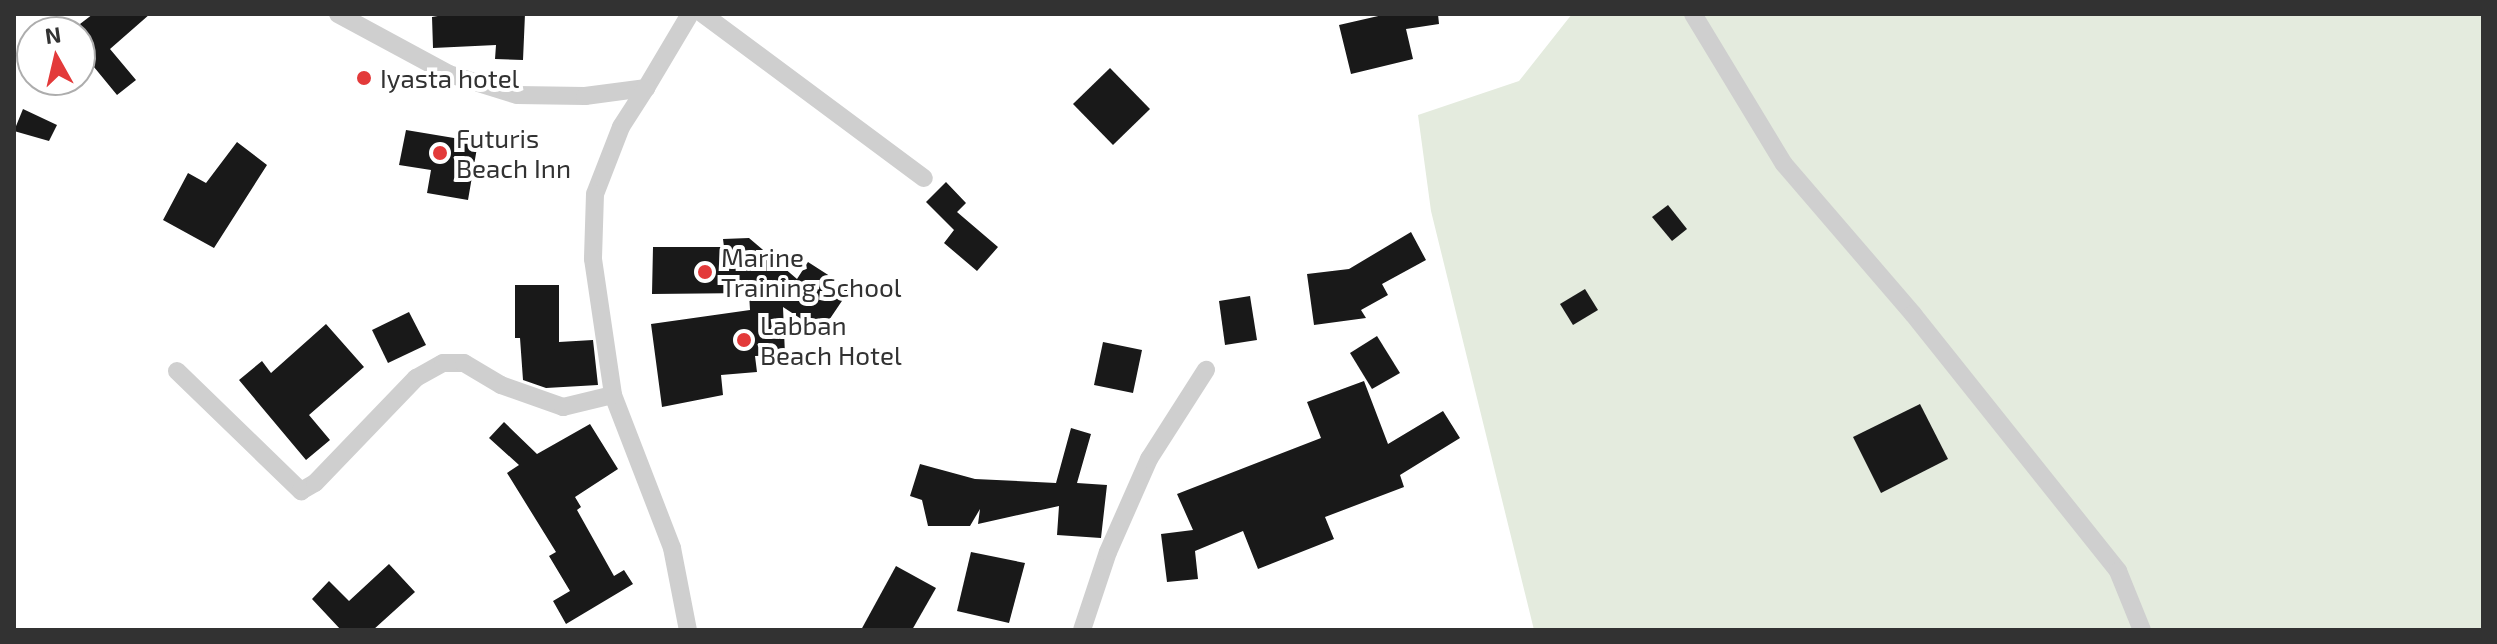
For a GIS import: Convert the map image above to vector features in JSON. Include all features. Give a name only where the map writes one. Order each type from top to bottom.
[{"type":"street","points":[[338,14],[449,74],[517,95],[585,96],[646,88]]},
{"type":"street","points":[[688,630],[672,548],[613,395],[602,349],[593,259],[595,194],[621,127],[690,14]]},
{"type":"street","points":[[703,14],[924,178]]},
{"type":"street","points":[[1693,14],[1784,164],[1913,314],[2118,571],[2142,630]]},
{"type":"street","points":[[177,371],[301,491],[315,483],[416,378],[443,363],[464,363],[501,385],[563,407],[613,395]]},
{"type":"street","points":[[1082,630],[1108,552],[1149,459],[1206,370]]},
{"type":"shaded area","points":[[1572,14],[2483,14],[2483,630],[1534,630],[1431,211],[1418,115],[1519,81]]},
{"type":"building","points":[[150,14],[110,49],[136,80],[117,95],[96,69],[96,16],[90,16]]},
{"type":"building","points":[[449,14],[525,14],[523,60],[495,59],[496,45],[433,48],[432,17]]},
{"type":"building","points":[[1387,14],[1438,14],[1439,24],[1406,29],[1413,59],[1351,74],[1339,25]]},
{"type":"building","points":[[1110,68],[1150,109],[1113,145],[1073,104]]},
{"type":"building","points":[[23,109],[57,125],[49,141],[14,131]]},
{"type":"building","points":[[406,130],[478,142],[468,200],[427,193],[431,170],[399,165]]},
{"type":"building","points":[[237,142],[267,165],[214,248],[163,220],[188,173],[206,183]]},
{"type":"building","points":[[946,182],[966,203],[957,212],[998,247],[977,271],[944,243],[954,230],[926,202]]},
{"type":"building","points":[[1668,205],[1687,229],[1672,241],[1652,217]]},
{"type":"building","points":[[1411,232],[1426,260],[1382,284],[1388,295],[1361,310],[1366,318],[1314,325],[1307,274],[1349,269]]},
{"type":"building","points":[[749,238],[797,279],[808,262],[850,289],[821,332],[783,307],[785,355],[755,356],[757,372],[721,375],[723,395],[662,407],[651,324],[750,310],[749,293],[652,294],[653,247],[724,247],[723,239]]},
{"type":"building","points":[[515,285],[559,285],[559,342],[593,340],[598,385],[546,388],[523,380],[520,338],[515,338]]},
{"type":"building","points":[[1585,289],[1598,310],[1573,325],[1560,304]]},
{"type":"building","points":[[1250,296],[1257,340],[1225,345],[1219,301]]},
{"type":"building","points":[[409,312],[426,345],[388,363],[372,330]]},
{"type":"building","points":[[326,324],[364,367],[309,415],[330,440],[306,460],[239,380],[262,361],[271,373]]},
{"type":"building","points":[[1377,336],[1400,373],[1372,389],[1350,353]]},
{"type":"building","points":[[1103,342],[1142,350],[1133,393],[1094,385]]},
{"type":"building","points":[[1364,381],[1388,444],[1443,411],[1460,438],[1400,475],[1404,487],[1325,517],[1334,539],[1258,569],[1243,531],[1195,551],[1198,579],[1167,582],[1161,534],[1193,530],[1177,494],[1321,438],[1307,402]]},
{"type":"building","points":[[1920,404],[1948,459],[1881,493],[1853,437]]},
{"type":"building","points":[[504,422],[537,454],[590,424],[618,469],[575,497],[581,507],[577,510],[614,576],[624,570],[633,584],[566,624],[553,601],[570,591],[549,556],[556,552],[507,473],[519,465],[489,438]]},
{"type":"building","points":[[1071,428],[1091,434],[1077,483],[1107,485],[1101,538],[1057,535],[1059,506],[978,524],[980,509],[970,526],[928,526],[922,500],[910,496],[920,464],[975,479],[1056,483]]},
{"type":"building","points":[[971,552],[1025,563],[1009,623],[957,611]]},
{"type":"building","points":[[389,564],[415,592],[373,630],[341,630],[312,599],[329,581],[349,601]]},
{"type":"building","points":[[896,566],[936,588],[912,630],[861,630]]},
{"type":"place","name":"Iyasta hotel","points":[[364,78]]},
{"type":"place","name":"Futuris Beach Inn","points":[[440,153]]},
{"type":"place","name":"Marine Training School","points":[[705,272]]},
{"type":"place","name":"Labban Beach Hotel","points":[[744,340]]}]
